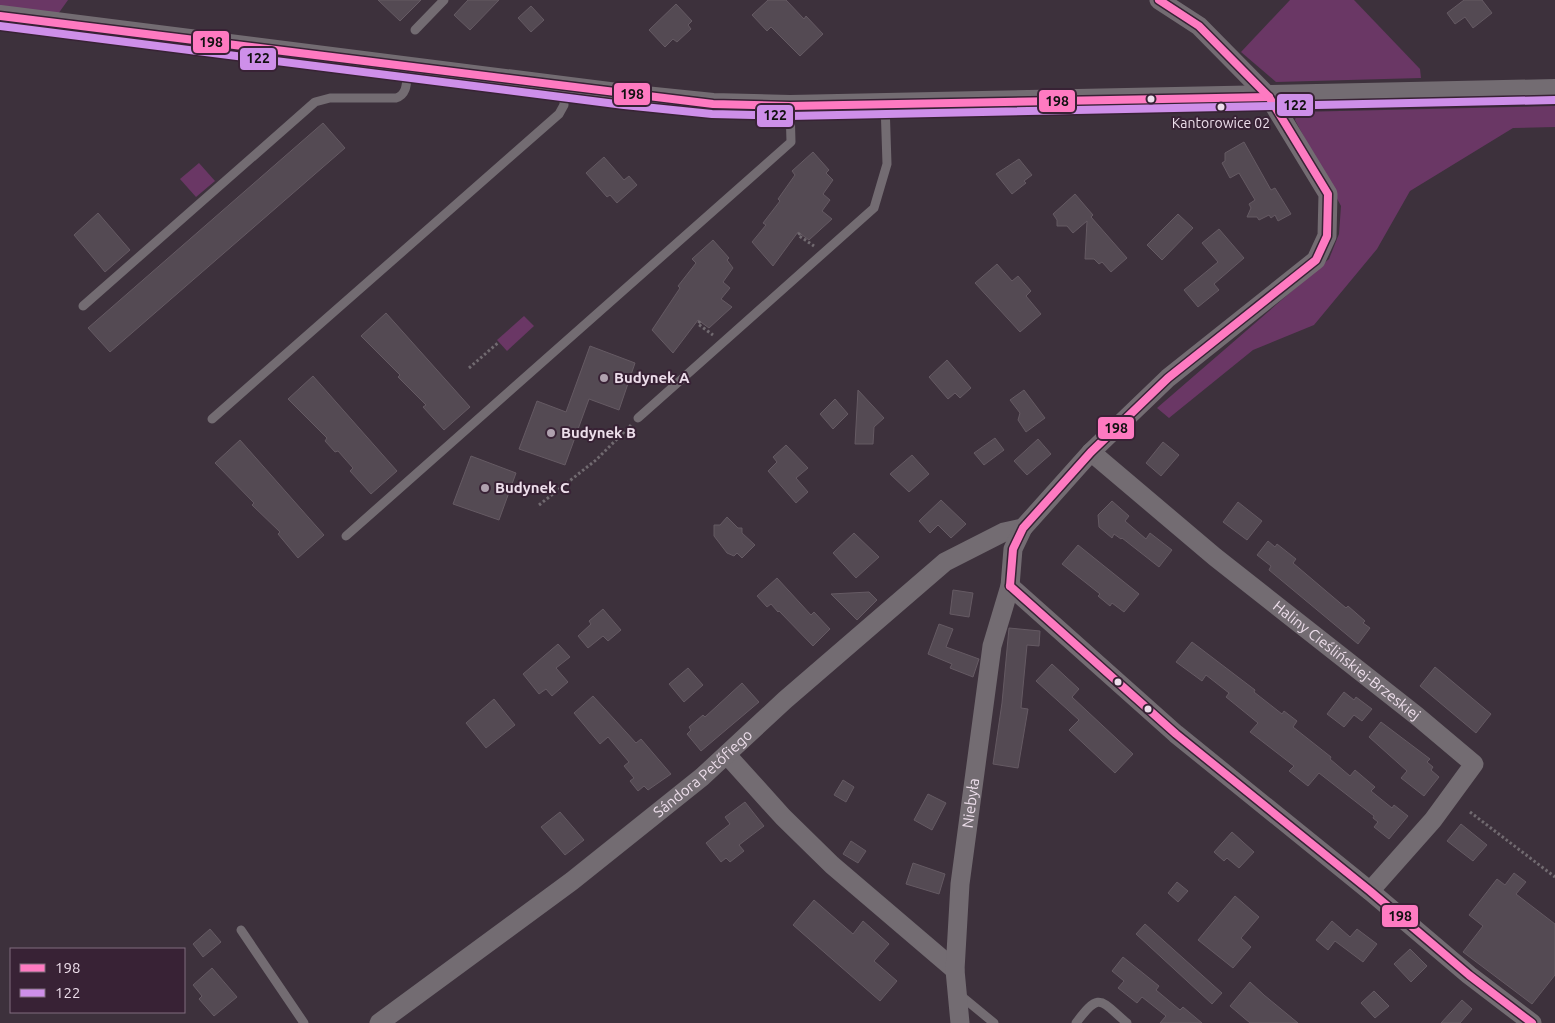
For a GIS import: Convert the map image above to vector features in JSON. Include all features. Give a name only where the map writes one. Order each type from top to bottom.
[{"type":"street","points":[[1023,528],[1092,452],[1168,378],[1316,260],[1327,236],[1328,194],[1270,97],[1199,26],[1158,0]]},
{"type":"street","points":[[0,16],[408,68],[713,104],[790,106],[1555,90]]},
{"type":"street","name":"Haliny Cieślińskiej-Brzeskiej","points":[[1092,452],[1215,557],[1417,716],[1474,764],[1433,820],[1370,891]]},
{"type":"street","name":"Niebyła","points":[[960,1023],[954,970],[960,884],[992,646],[1010,586],[1013,549],[1023,528]]},
{"type":"street","name":"Sándora Petőfiego","points":[[379,1023],[572,881],[727,755],[785,700],[945,562],[1004,532],[1023,528]]},
{"type":"street","points":[[1010,586],[1176,734],[1370,891],[1469,975],[1532,1023]]},
{"type":"street","points":[[727,755],[783,817],[832,865],[954,970]]},
{"type":"lane","points":[[415,30],[444,0]]},
{"type":"lane","points":[[83,306],[316,102],[330,98],[396,98],[402,96],[405,91],[408,68]]},
{"type":"lane","points":[[212,419],[559,114],[564,105],[564,87]]},
{"type":"lane","points":[[638,418],[874,208],[887,164],[885,103]]},
{"type":"lane","points":[[346,536],[791,142],[790,106]]},
{"type":"lane","points":[[241,930],[304,1023]]},
{"type":"lane","points":[[956,992],[994,1023]]},
{"type":"lane","points":[[1076,1023],[1090,1004],[1096,1001],[1102,1001],[1127,1023]]},
{"type":"path","points":[[800,233],[798,236],[824,254]]},
{"type":"path","points":[[700,321],[698,324],[724,343]]},
{"type":"path","points":[[469,368],[498,342]]},
{"type":"path","points":[[539,505],[596,460],[638,418]]},
{"type":"path","points":[[1470,812],[1555,877]]},
{"type":"shaded area","points":[[0,0],[68,0],[58,14],[0,7]]},
{"type":"shaded area","points":[[1290,0],[1354,0],[1420,69],[1421,78],[1276,82],[1241,52]]},
{"type":"shaded area","points":[[1555,106],[1555,127],[1513,128],[1410,191],[1377,249],[1314,325],[1253,350],[1169,418],[1157,408],[1329,259],[1339,234],[1341,206],[1295,120],[1297,112]]},
{"type":"shaded area","points":[[199,163],[215,181],[196,197],[180,179]]},
{"type":"shaded area","points":[[524,316],[534,326],[507,351],[497,340]]},
{"type":"building","points":[[378,0],[421,0],[400,21]]},
{"type":"building","points":[[468,0],[499,0],[470,30],[454,15]]},
{"type":"building","points":[[768,0],[786,0],[804,19],[806,16],[823,34],[800,56],[771,27],[767,31],[752,15]]},
{"type":"building","points":[[1464,0],[1482,0],[1492,13],[1473,28],[1465,17],[1455,24],[1447,13]]},
{"type":"building","points":[[676,4],[692,21],[688,25],[691,29],[677,42],[673,39],[665,47],[649,30]]},
{"type":"building","points":[[531,6],[544,20],[531,32],[518,18]]},
{"type":"building","points":[[323,123],[345,148],[110,352],[88,328]]},
{"type":"building","points":[[1244,142],[1271,190],[1275,188],[1291,214],[1278,221],[1275,215],[1271,218],[1269,215],[1259,220],[1257,217],[1247,217],[1251,208],[1249,204],[1255,200],[1239,173],[1230,178],[1222,163],[1225,161],[1225,153]]},
{"type":"building","points":[[813,152],[829,170],[826,173],[833,180],[823,194],[830,200],[822,211],[832,219],[809,240],[798,232],[773,266],[752,242],[766,225],[763,223],[780,201],[778,199],[795,175],[792,171]]},
{"type":"building","points":[[604,157],[624,180],[629,176],[637,185],[617,203],[610,195],[607,197],[586,173]]},
{"type":"building","points":[[1019,159],[1032,175],[1024,181],[1026,183],[1012,194],[996,174]]},
{"type":"building","points":[[1075,194],[1093,215],[1091,217],[1127,258],[1111,272],[1102,262],[1099,264],[1094,259],[1085,259],[1087,221],[1073,233],[1067,226],[1057,226],[1057,220],[1053,214]]},
{"type":"building","points":[[98,213],[130,250],[105,272],[74,235]]},
{"type":"building","points":[[1178,214],[1193,228],[1162,260],[1147,245]]},
{"type":"building","points":[[1219,229],[1244,258],[1214,284],[1219,290],[1198,307],[1184,290],[1218,262],[1202,243]]},
{"type":"building","points":[[713,240],[729,258],[727,260],[733,268],[723,282],[730,288],[721,299],[732,307],[709,328],[698,320],[673,353],[652,330],[680,288],[678,286],[696,263],[692,259]]},
{"type":"building","points":[[997,264],[1012,281],[1018,276],[1031,291],[1026,296],[1041,314],[1020,332],[975,283]]},
{"type":"building","points":[[386,313],[470,407],[444,430],[423,407],[426,405],[398,377],[400,375],[361,336]]},
{"type":"building","points":[[590,346],[635,363],[619,410],[589,399],[565,465],[519,449],[537,401],[566,412]]},
{"type":"building","points":[[947,360],[971,388],[960,398],[955,393],[948,399],[929,377]]},
{"type":"building","points":[[313,376],[397,471],[371,494],[350,471],[353,468],[338,451],[335,452],[325,441],[327,438],[288,399]]},
{"type":"building","points":[[858,390],[884,418],[874,427],[873,444],[855,444]]},
{"type":"building","points":[[1024,390],[1045,418],[1026,432],[1018,420],[1020,413],[1010,400]]},
{"type":"building","points":[[835,399],[848,414],[833,429],[820,414]]},
{"type":"building","points":[[995,438],[1004,450],[984,465],[974,453]]},
{"type":"building","points":[[1038,439],[1051,454],[1027,475],[1014,461]]},
{"type":"building","points":[[240,440],[324,535],[298,558],[278,534],[280,532],[252,505],[254,503],[215,463]]},
{"type":"building","points":[[1163,442],[1179,455],[1161,476],[1146,463]]},
{"type":"building","points":[[786,445],[808,468],[796,478],[808,492],[796,503],[768,471],[777,462],[773,457]]},
{"type":"building","points":[[912,455],[929,474],[909,492],[890,474]]},
{"type":"building","name":"Budynek C","points":[[471,456],[516,473],[499,520],[453,504]]},
{"type":"building","points":[[941,500],[966,524],[951,538],[938,525],[930,533],[919,521]]},
{"type":"building","points":[[1112,501],[1129,516],[1125,521],[1146,539],[1150,533],[1172,550],[1159,567],[1122,538],[1114,534],[1112,538],[1099,527],[1098,515]]},
{"type":"building","points":[[1238,502],[1262,521],[1247,540],[1223,522]]},
{"type":"building","points":[[727,517],[738,528],[742,528],[742,533],[755,545],[742,558],[737,553],[734,556],[727,553],[714,536],[714,525],[720,525]]},
{"type":"building","points":[[854,533],[879,557],[856,578],[833,553]]},
{"type":"building","points":[[1268,541],[1275,547],[1277,544],[1296,559],[1293,563],[1346,608],[1348,606],[1365,621],[1363,623],[1370,628],[1358,644],[1269,570],[1271,566],[1257,555]]},
{"type":"building","points":[[1078,545],[1139,594],[1124,612],[1112,603],[1110,606],[1098,596],[1100,594],[1062,564]]},
{"type":"building","points":[[777,578],[811,615],[814,612],[830,629],[813,646],[779,611],[771,604],[767,607],[757,596]]},
{"type":"building","points":[[953,590],[973,593],[969,617],[950,614]]},
{"type":"building","points":[[869,592],[877,600],[857,620],[831,594]]},
{"type":"building","points":[[603,609],[621,630],[608,641],[603,636],[588,648],[578,636],[591,624],[589,621]]},
{"type":"building","points":[[939,624],[953,629],[946,647],[979,659],[973,677],[950,668],[952,664],[928,654]]},
{"type":"building","points":[[1009,628],[1040,631],[1039,646],[1027,645],[1021,708],[1028,709],[1018,768],[993,764],[1002,703]]},
{"type":"building","points":[[1192,642],[1255,690],[1254,692],[1282,714],[1284,711],[1297,721],[1293,727],[1331,757],[1330,759],[1350,776],[1355,770],[1375,787],[1371,791],[1392,808],[1394,805],[1408,816],[1389,839],[1374,827],[1378,822],[1373,818],[1374,816],[1319,773],[1308,786],[1289,771],[1294,766],[1250,732],[1258,723],[1226,697],[1229,693],[1206,675],[1202,681],[1176,662]]},
{"type":"building","points":[[558,644],[570,657],[556,668],[568,682],[552,696],[546,689],[539,694],[523,674]]},
{"type":"building","points":[[1052,664],[1079,689],[1072,697],[1133,754],[1115,773],[1069,730],[1079,720],[1036,681]]},
{"type":"building","points":[[1435,667],[1491,714],[1476,733],[1420,686]]},
{"type":"building","points":[[688,668],[703,685],[684,702],[669,684]]},
{"type":"building","points":[[742,683],[759,702],[701,751],[687,734],[691,730],[689,727],[703,715],[705,717]]},
{"type":"building","points":[[1344,692],[1354,700],[1356,697],[1372,709],[1362,721],[1354,715],[1344,727],[1327,714]]},
{"type":"building","points":[[593,696],[636,743],[641,739],[671,774],[648,790],[644,786],[638,791],[630,781],[634,778],[624,766],[629,762],[608,737],[600,744],[574,713]]},
{"type":"building","points":[[494,699],[515,725],[486,748],[466,723]]},
{"type":"building","points":[[1381,722],[1430,759],[1427,762],[1433,767],[1431,770],[1439,777],[1424,796],[1401,778],[1407,771],[1369,737]]},
{"type":"building","points":[[843,780],[854,787],[846,802],[834,795]]},
{"type":"building","points":[[928,794],[946,803],[932,830],[914,820]]},
{"type":"building","points":[[745,802],[764,826],[739,845],[744,851],[730,862],[726,858],[721,862],[706,843],[730,824],[725,817]]},
{"type":"building","points":[[560,812],[584,840],[565,855],[541,827]]},
{"type":"building","points":[[1461,824],[1487,845],[1473,861],[1447,841]]},
{"type":"building","points":[[1232,832],[1254,852],[1239,868],[1227,858],[1224,861],[1214,852]]},
{"type":"building","points":[[851,841],[866,851],[858,863],[843,854]]},
{"type":"building","points":[[913,863],[945,874],[939,894],[906,884]]},
{"type":"building","points":[[1514,873],[1526,882],[1516,894],[1555,924],[1555,975],[1532,1004],[1463,952],[1483,926],[1469,915],[1497,879],[1505,885]]},
{"type":"building","points":[[1177,882],[1188,891],[1178,902],[1168,893]]},
{"type":"building","points":[[1235,896],[1259,917],[1241,938],[1251,947],[1233,968],[1198,940]]},
{"type":"building","points":[[814,900],[853,934],[863,921],[889,944],[874,961],[897,981],[880,1001],[793,925]]},
{"type":"building","points":[[1332,921],[1350,937],[1357,929],[1377,944],[1363,962],[1335,941],[1328,950],[1316,940]]},
{"type":"building","points":[[1145,924],[1222,993],[1212,1004],[1136,934]]},
{"type":"building","points":[[210,929],[221,942],[203,957],[193,944]]},
{"type":"building","points":[[1410,949],[1427,966],[1411,982],[1394,964]]},
{"type":"building","points":[[1123,957],[1159,986],[1156,990],[1180,1010],[1183,1007],[1202,1023],[1160,1023],[1166,1016],[1142,997],[1137,1003],[1118,988],[1124,981],[1112,971]]},
{"type":"building","points":[[212,968],[237,997],[214,1016],[199,999],[202,996],[193,985]]},
{"type":"building","points":[[1250,982],[1298,1023],[1250,1023],[1230,1006]]},
{"type":"building","points":[[1374,991],[1389,1006],[1375,1018],[1361,1003]]},
{"type":"building","points":[[1462,1000],[1472,1009],[1460,1023],[1441,1023]]},
{"type":"transit line","name":"198","points":[[1010,586],[1013,549],[1023,528],[1091,452],[1168,378],[1316,260],[1327,236],[1328,194],[1269,97],[1199,26],[1159,0]]},
{"type":"transit line","name":"198","points":[[0,16],[713,104],[790,106],[1269,97]]},
{"type":"transit line","name":"122","points":[[0,26],[624,105],[712,114],[790,116],[1555,100]]},
{"type":"transit line","name":"198","points":[[1010,586],[1176,734],[1370,891],[1469,975],[1532,1023]]},
{"type":"place","name":"Kantorowice 02","points":[[1221,107]]},
{"type":"place","name":"Budynek A","points":[[604,378]]},
{"type":"place","name":"Budynek B","points":[[551,433]]},
{"type":"place","name":"Budynek C","points":[[485,488]]}]
